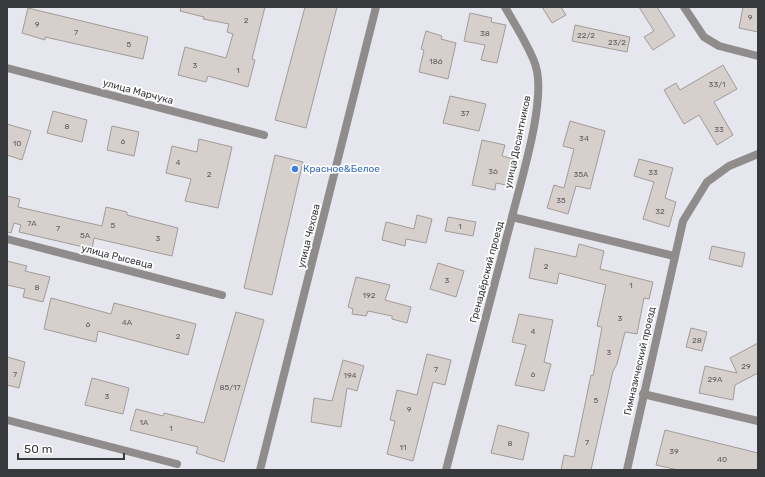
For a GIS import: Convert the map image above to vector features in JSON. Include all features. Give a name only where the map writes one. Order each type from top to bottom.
[{"type":"street","name":"улица Чехова","points":[[260,470],[376,7]]},
{"type":"street","name":"улица Десантников","points":[[505,7],[536,67],[539,92],[535,122],[512,217]]},
{"type":"street","points":[[684,7],[704,37],[719,46],[758,56]]},
{"type":"street","name":"улица Марчука","points":[[7,68],[264,134]]},
{"type":"street","points":[[674,256],[683,221],[707,182],[729,166],[758,154]]},
{"type":"street","name":"Гренадёрский проезд","points":[[446,470],[512,217],[674,256]]},
{"type":"street","name":"улица Рысевца","points":[[7,239],[222,294]]},
{"type":"street","name":"Гимназический проезд","points":[[627,470],[674,256]]},
{"type":"street","points":[[643,394],[758,421]]},
{"type":"street","points":[[7,420],[177,464]]},
{"type":"building","points":[[181,7],[265,7],[252,59],[255,60],[248,87],[208,76],[206,82],[178,75],[185,47],[226,58],[233,34],[227,32],[229,24],[203,19],[204,17],[180,11]]},
{"type":"building","points":[[305,7],[337,7],[306,128],[275,120]]},
{"type":"building","points":[[542,7],[561,7],[566,15],[552,23]]},
{"type":"building","points":[[639,7],[657,7],[675,36],[653,50],[644,37],[654,31]]},
{"type":"building","points":[[743,7],[758,7],[758,32],[739,28]]},
{"type":"building","points":[[28,8],[148,37],[143,59],[45,37],[45,40],[22,33]]},
{"type":"building","points":[[470,13],[492,18],[491,22],[506,25],[497,63],[481,60],[485,45],[464,41]]},
{"type":"building","points":[[575,25],[630,37],[627,52],[572,41]]},
{"type":"building","points":[[426,31],[442,36],[441,39],[456,43],[448,79],[419,72],[424,50],[421,49]]},
{"type":"building","points":[[723,65],[737,89],[714,102],[733,135],[717,145],[699,115],[684,124],[664,90],[676,83],[680,90]]},
{"type":"building","points":[[450,96],[486,104],[479,131],[443,123]]},
{"type":"building","points":[[53,111],[87,120],[82,142],[47,133]]},
{"type":"building","points":[[570,121],[605,131],[590,189],[576,186],[568,214],[547,208],[554,185],[564,188],[574,149],[563,146]]},
{"type":"building","points":[[7,124],[31,131],[22,160],[7,155]]},
{"type":"building","points":[[112,126],[139,132],[134,156],[107,150]]},
{"type":"building","points":[[199,139],[232,147],[218,208],[185,201],[191,179],[166,173],[172,146],[197,152]]},
{"type":"building","points":[[482,140],[505,145],[502,156],[514,159],[506,185],[496,183],[495,190],[472,185]]},
{"type":"building","points":[[275,155],[303,162],[272,295],[244,288]]},
{"type":"building","points":[[639,159],[673,168],[665,198],[676,202],[669,227],[643,219],[654,182],[634,176]]},
{"type":"building","points":[[7,196],[20,199],[18,207],[102,226],[106,207],[127,212],[127,215],[178,228],[172,256],[94,238],[92,249],[19,232],[21,225],[14,223],[11,233],[7,232]]},
{"type":"building","points":[[417,215],[432,219],[426,243],[406,239],[405,246],[382,240],[386,222],[414,229]]},
{"type":"building","points":[[448,217],[476,222],[473,236],[445,231]]},
{"type":"building","points":[[579,244],[604,251],[600,269],[653,282],[649,299],[644,298],[637,334],[625,332],[617,364],[613,371],[591,470],[561,470],[564,455],[574,457],[591,375],[593,376],[602,327],[597,326],[606,285],[559,273],[557,284],[529,278],[535,248],[576,257]]},
{"type":"building","points":[[712,246],[745,253],[742,267],[709,259]]},
{"type":"building","points":[[7,261],[27,266],[25,271],[50,277],[43,302],[23,297],[25,289],[7,285]]},
{"type":"building","points":[[438,263],[464,271],[456,297],[430,289]]},
{"type":"building","points":[[356,277],[390,285],[385,300],[411,307],[407,323],[392,319],[392,316],[368,311],[366,316],[352,314],[353,309],[348,307]]},
{"type":"building","points":[[51,298],[111,314],[114,303],[196,324],[188,355],[98,331],[96,342],[44,329]]},
{"type":"building","points":[[236,312],[264,320],[224,462],[196,453],[198,447],[130,430],[136,409],[163,416],[164,413],[204,423]]},
{"type":"building","points":[[519,314],[553,320],[544,362],[551,364],[544,391],[515,385],[526,345],[512,342]]},
{"type":"building","points":[[691,328],[707,332],[702,351],[686,347]]},
{"type":"building","points":[[758,343],[758,373],[735,385],[733,400],[699,393],[705,366],[737,373],[730,358]]},
{"type":"building","points":[[427,354],[451,360],[445,385],[433,382],[413,461],[387,454],[395,421],[390,420],[397,390],[417,395]]},
{"type":"building","points":[[7,357],[25,362],[19,388],[7,385]]},
{"type":"building","points":[[343,360],[364,366],[357,391],[347,388],[341,427],[311,422],[314,398],[332,401]]},
{"type":"building","points":[[92,378],[129,388],[123,414],[85,405]]},
{"type":"building","points":[[498,425],[529,433],[523,460],[491,453]]},
{"type":"building","points":[[665,430],[758,453],[758,470],[678,470],[656,465]]},
{"type":"place","name":"Красное&Белое","points":[[295,169]]}]
